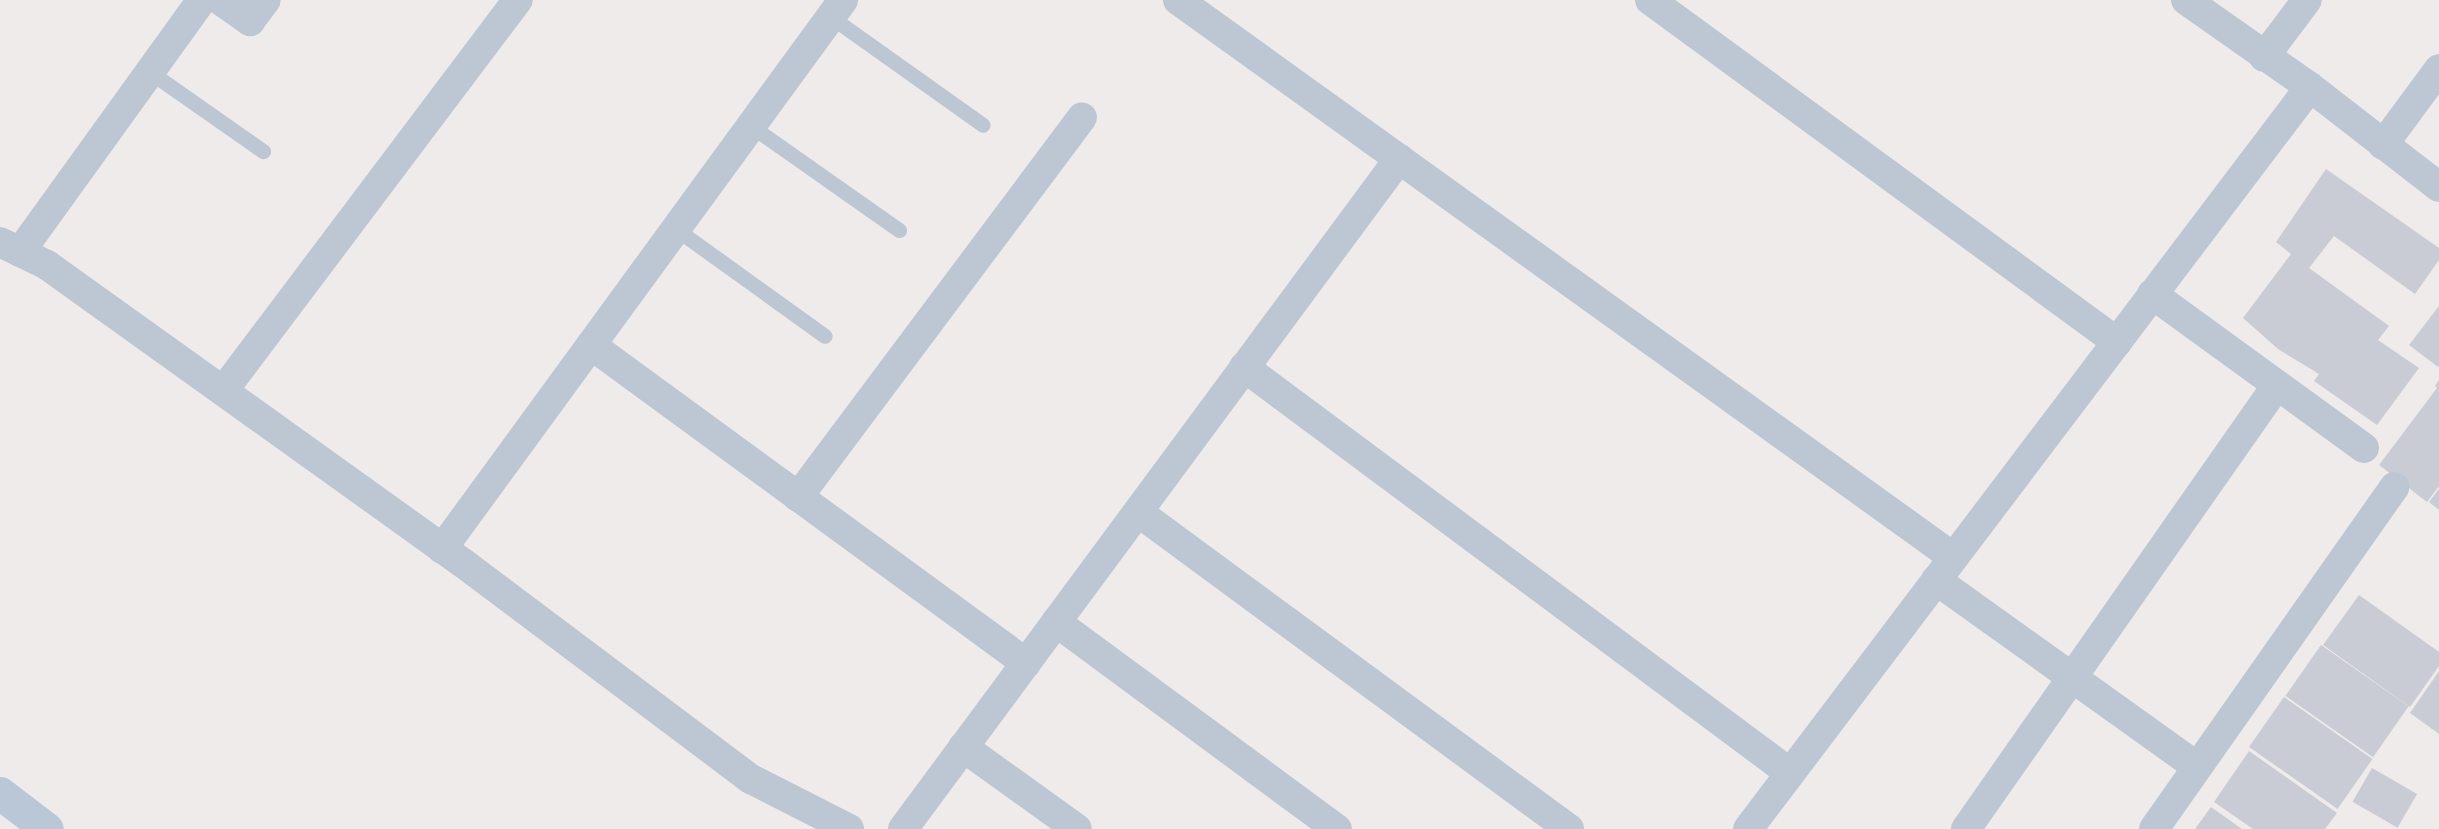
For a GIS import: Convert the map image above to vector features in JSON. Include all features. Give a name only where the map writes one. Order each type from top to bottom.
[{"type":"street","points":[[202,0],[150,72],[10,247],[47,265],[223,391],[442,549],[751,779],[849,829]]},
{"type":"street","points":[[220,0],[250,21],[266,0]]},
{"type":"street","points":[[223,391],[518,0]]},
{"type":"street","points":[[1178,0],[1399,159],[1945,569],[2070,676],[2196,766]]},
{"type":"street","points":[[1650,0],[2117,342]]},
{"type":"street","points":[[2186,0],[2264,57],[2310,87],[2439,187]]},
{"type":"street","points":[[2264,57],[2307,0]]},
{"type":"street","points":[[442,549],[837,8]]},
{"type":"street","points":[[2383,145],[2439,69]]},
{"type":"street","points":[[1748,829],[2310,87]]},
{"type":"street","points":[[798,497],[1082,118]]},
{"type":"street","points":[[903,829],[1399,159]]},
{"type":"street","points":[[2152,294],[2364,448]]},
{"type":"street","points":[[591,345],[1026,663]]},
{"type":"street","points":[[1244,368],[1790,773]]},
{"type":"street","points":[[1966,829],[2070,676],[2277,385]]},
{"type":"street","points":[[2154,829],[2196,766],[2394,487]]},
{"type":"street","points":[[1138,512],[1569,829]]},
{"type":"street","points":[[1056,622],[1337,829]]},
{"type":"street","points":[[963,747],[1077,829]]},
{"type":"street","points":[[0,794],[47,829]]},
{"type":"lane","points":[[837,8],[982,125]]},
{"type":"lane","points":[[150,72],[263,151]]},
{"type":"lane","points":[[751,126],[899,230]]},
{"type":"lane","points":[[676,229],[825,336]]},
{"type":"building","points":[[2326,169],[2439,248],[2439,260],[2415,294],[2334,236],[2309,268],[2389,326],[2378,340],[2419,368],[2377,425],[2314,381],[2319,374],[2278,349],[2243,318],[2291,254],[2276,242]]},
{"type":"building","points":[[2439,306],[2439,366],[2438,367],[2409,345]]},
{"type":"building","points":[[2439,380],[2439,486],[2427,502],[2379,465],[2437,388],[2435,386]]},
{"type":"building","points":[[2439,489],[2439,510],[2429,502]]},
{"type":"building","points":[[2359,595],[2439,652],[2439,666],[2410,707],[2323,645]]},
{"type":"building","points":[[2321,645],[2409,706],[2373,757],[2285,696]]},
{"type":"building","points":[[2439,671],[2439,734],[2410,713]]},
{"type":"building","points":[[2284,697],[2372,759],[2337,809],[2249,747]]},
{"type":"building","points":[[2249,751],[2337,813],[2325,829],[2253,829],[2214,802]]},
{"type":"building","points":[[2372,768],[2417,794],[2398,828],[2352,802]]},
{"type":"building","points":[[2211,807],[2242,829],[2195,829]]}]
